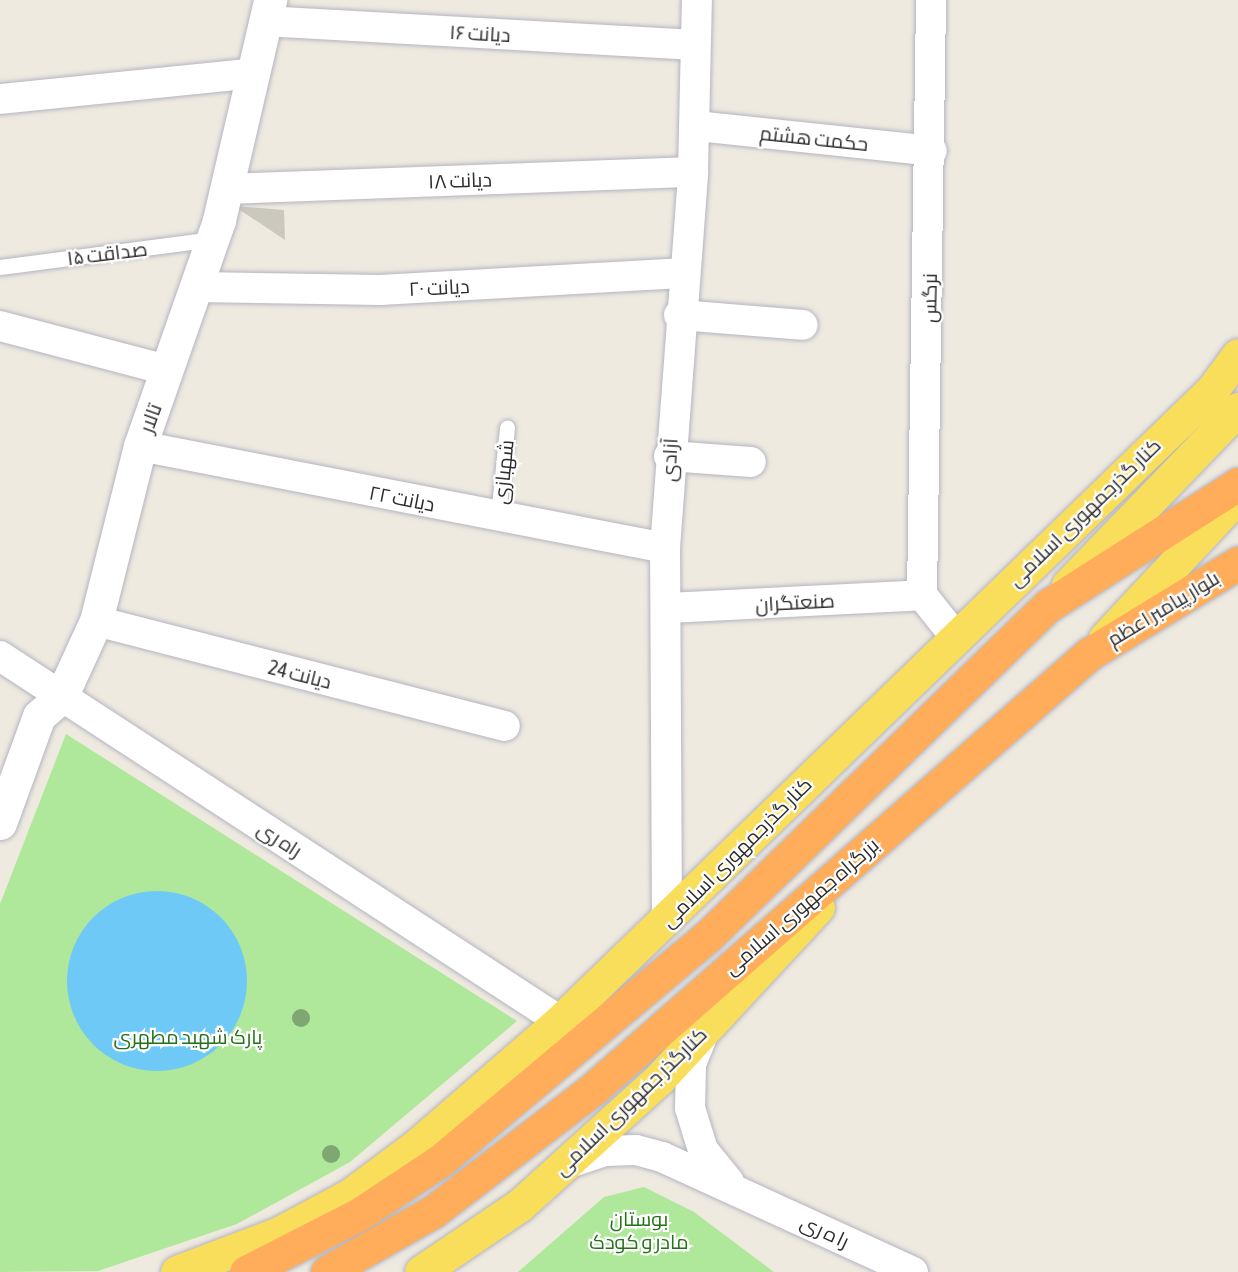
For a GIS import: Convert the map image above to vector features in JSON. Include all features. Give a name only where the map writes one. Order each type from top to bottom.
[{"type":"highway","name":"بزرگراه جمهوری اسلامی","points":[[246,1272],[358,1215],[441,1160],[562,1061],[706,938],[1049,605],[1238,484]]},
{"type":"highway","name":"بلوار پیامبر اعظم","points":[[1089,654],[1238,563]]},
{"type":"highway","name":"بزرگراه جمهوری اسلامی","points":[[327,1272],[434,1211],[593,1089],[1089,654]]},
{"type":"main road","name":"کنار گذرجمهوری اسلامی","points":[[177,1272],[279,1233],[350,1195],[417,1145],[560,1021],[667,921],[954,635],[1213,389],[1238,355]]},
{"type":"main road","points":[[1049,605],[1238,409]]},
{"type":"main road","name":"بزرگراه جمهوری اسلامی","points":[[1089,654],[1238,496]]},
{"type":"main road","name":"کنارگذر جمهوری اسلامی","points":[[421,1272],[520,1205],[566,1164],[704,1032],[891,826]]},
{"type":"street","name":"آزادی","points":[[667,921],[668,608],[665,548],[682,273],[696,126],[694,45],[697,0]]},
{"type":"street","name":"نرگس","points":[[922,596],[932,151],[931,0]]},
{"type":"street","name":"دیانت ۱۶","points":[[268,10],[694,45]]},
{"type":"street","name":"تالار","points":[[2,807],[39,716],[61,696],[96,621],[140,446],[213,239],[255,72],[268,10]]},
{"type":"street","points":[[0,99],[255,72]]},
{"type":"street","name":"حکمت هشتم","points":[[696,126],[932,151]]},
{"type":"street","name":"دیانت ۱۸","points":[[226,189],[693,172]]},
{"type":"street","name":"دیانت ۲۰","points":[[196,287],[380,290],[682,273]]},
{"type":"street","points":[[679,315],[803,325]]},
{"type":"street","points":[[0,326],[167,370]]},
{"type":"street","name":"دیانت ۲۲","points":[[140,446],[665,548]]},
{"type":"street","points":[[669,456],[751,462]]},
{"type":"street","points":[[922,596],[954,635]]},
{"type":"street","name":"صنعتگران","points":[[668,608],[922,596]]},
{"type":"street","name":"دیانت 24","points":[[96,621],[505,726]]},
{"type":"street","name":"راه ری","points":[[0,656],[560,1021]]},
{"type":"street","points":[[704,1032],[691,1065],[690,1108],[703,1150],[737,1191]]},
{"type":"street","name":"را ه ری","points":[[566,1164],[605,1151],[636,1150],[737,1191],[913,1272]]},
{"type":"lane","name":"صداقت ۱۵","points":[[0,267],[213,239]]},
{"type":"lane","name":"شهبازی","points":[[498,516],[507,427]]},
{"type":"green space","name":"پارک شهید مطهری","points":[[66,734],[517,1021],[350,1162],[237,1224],[98,1271],[0,1272],[0,904]]},
{"type":"green space","name":"بوستان مادر و کودک","points":[[644,1187],[694,1212],[774,1272],[518,1272],[604,1197]]},
{"type":"water","points":[[157,891],[191,898],[220,918],[240,947],[247,981],[240,1015],[220,1044],[191,1064],[157,1071],[123,1064],[94,1044],[74,1015],[67,981],[74,947],[94,918],[123,898]]},
{"type":"building","points":[[234,206],[284,210],[285,240]]}]
